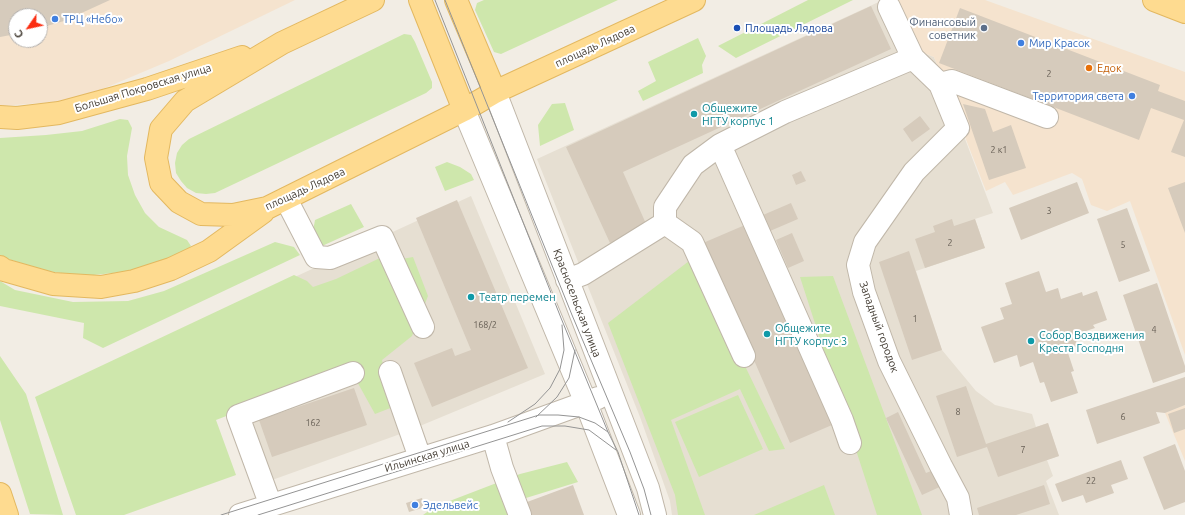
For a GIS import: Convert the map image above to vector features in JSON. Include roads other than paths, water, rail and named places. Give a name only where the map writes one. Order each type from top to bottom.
[{"type":"main road","name":"площадь Лядова","points":[[373,0],[282,43],[185,101],[161,129],[156,158],[161,183],[179,202],[201,214],[233,215],[267,208],[464,110],[495,92],[694,0]]},
{"type":"main road","points":[[420,0],[464,110]]},
{"type":"main road","points":[[456,0],[495,92]]},
{"type":"main road","points":[[1154,0],[1185,12]]},
{"type":"main road","name":"Большая Покровская улица","points":[[0,117],[17,118],[59,113],[147,89],[282,43]]},
{"type":"main road","points":[[0,267],[4,270],[53,284],[101,287],[134,281],[171,269],[209,250],[267,208]]},
{"type":"main road","points":[[0,494],[7,515]]},
{"type":"street","points":[[889,7],[913,58],[940,84],[952,81],[1047,117]]},
{"type":"street","points":[[664,223],[665,208],[693,165],[720,145],[785,112],[913,58]]},
{"type":"street","name":"Западный городок","points":[[940,84],[958,128],[914,172],[865,242],[858,265],[864,292],[889,361],[959,506]]},
{"type":"street","name":"Красносельская улица","points":[[495,92],[648,488],[655,515]]},
{"type":"street","points":[[464,110],[586,403],[629,515]]},
{"type":"street","points":[[720,145],[842,420],[850,443]]},
{"type":"street","points":[[286,199],[316,257],[330,258],[382,237],[423,327]]},
{"type":"street","points":[[568,280],[583,274],[664,223]]},
{"type":"street","points":[[664,223],[692,242],[744,356]]},
{"type":"street","points":[[390,372],[420,458]]},
{"type":"street","points":[[271,506],[238,416],[353,373]]},
{"type":"street","name":"Ильинская улица","points":[[240,515],[493,436],[611,393]]},
{"type":"street","points":[[493,436],[520,515]]},
{"type":"tram line","points":[[435,0],[561,318],[608,432],[618,452],[639,515]]},
{"type":"tram line","points":[[445,0],[572,315],[630,452],[644,489],[651,515]]},
{"type":"tram line","points":[[508,422],[535,404],[550,388],[560,369],[564,350],[562,325]]},
{"type":"tram line","points":[[536,417],[557,397],[569,378],[575,350]]},
{"type":"tram line","points":[[221,515],[539,415],[579,417],[595,423],[608,432]]},
{"type":"tram line","points":[[258,515],[542,426],[565,426],[589,430],[616,450]]},
{"type":"place","name":"ТРЦ «Небо»","points":[[55,19]]},
{"type":"place","name":"Площадь Лядова","points":[[737,28]]},
{"type":"place","name":"Финансовый советник","points":[[984,28]]},
{"type":"place","name":"Мир Красок","points":[[1021,43]]},
{"type":"place","name":"Едок","points":[[1089,68]]},
{"type":"place","name":"Территория света","points":[[1132,96]]},
{"type":"place","name":"Общежите НГТУ корпус 1","points":[[694,114]]},
{"type":"place","name":"Театр перемен","points":[[471,297]]},
{"type":"place","name":"Общежите НГТУ корпус 3","points":[[767,334]]},
{"type":"place","name":"Собор Воздвижения Креста Господня","points":[[1031,341]]},
{"type":"place","name":"Эдельвейс","points":[[415,505]]}]
